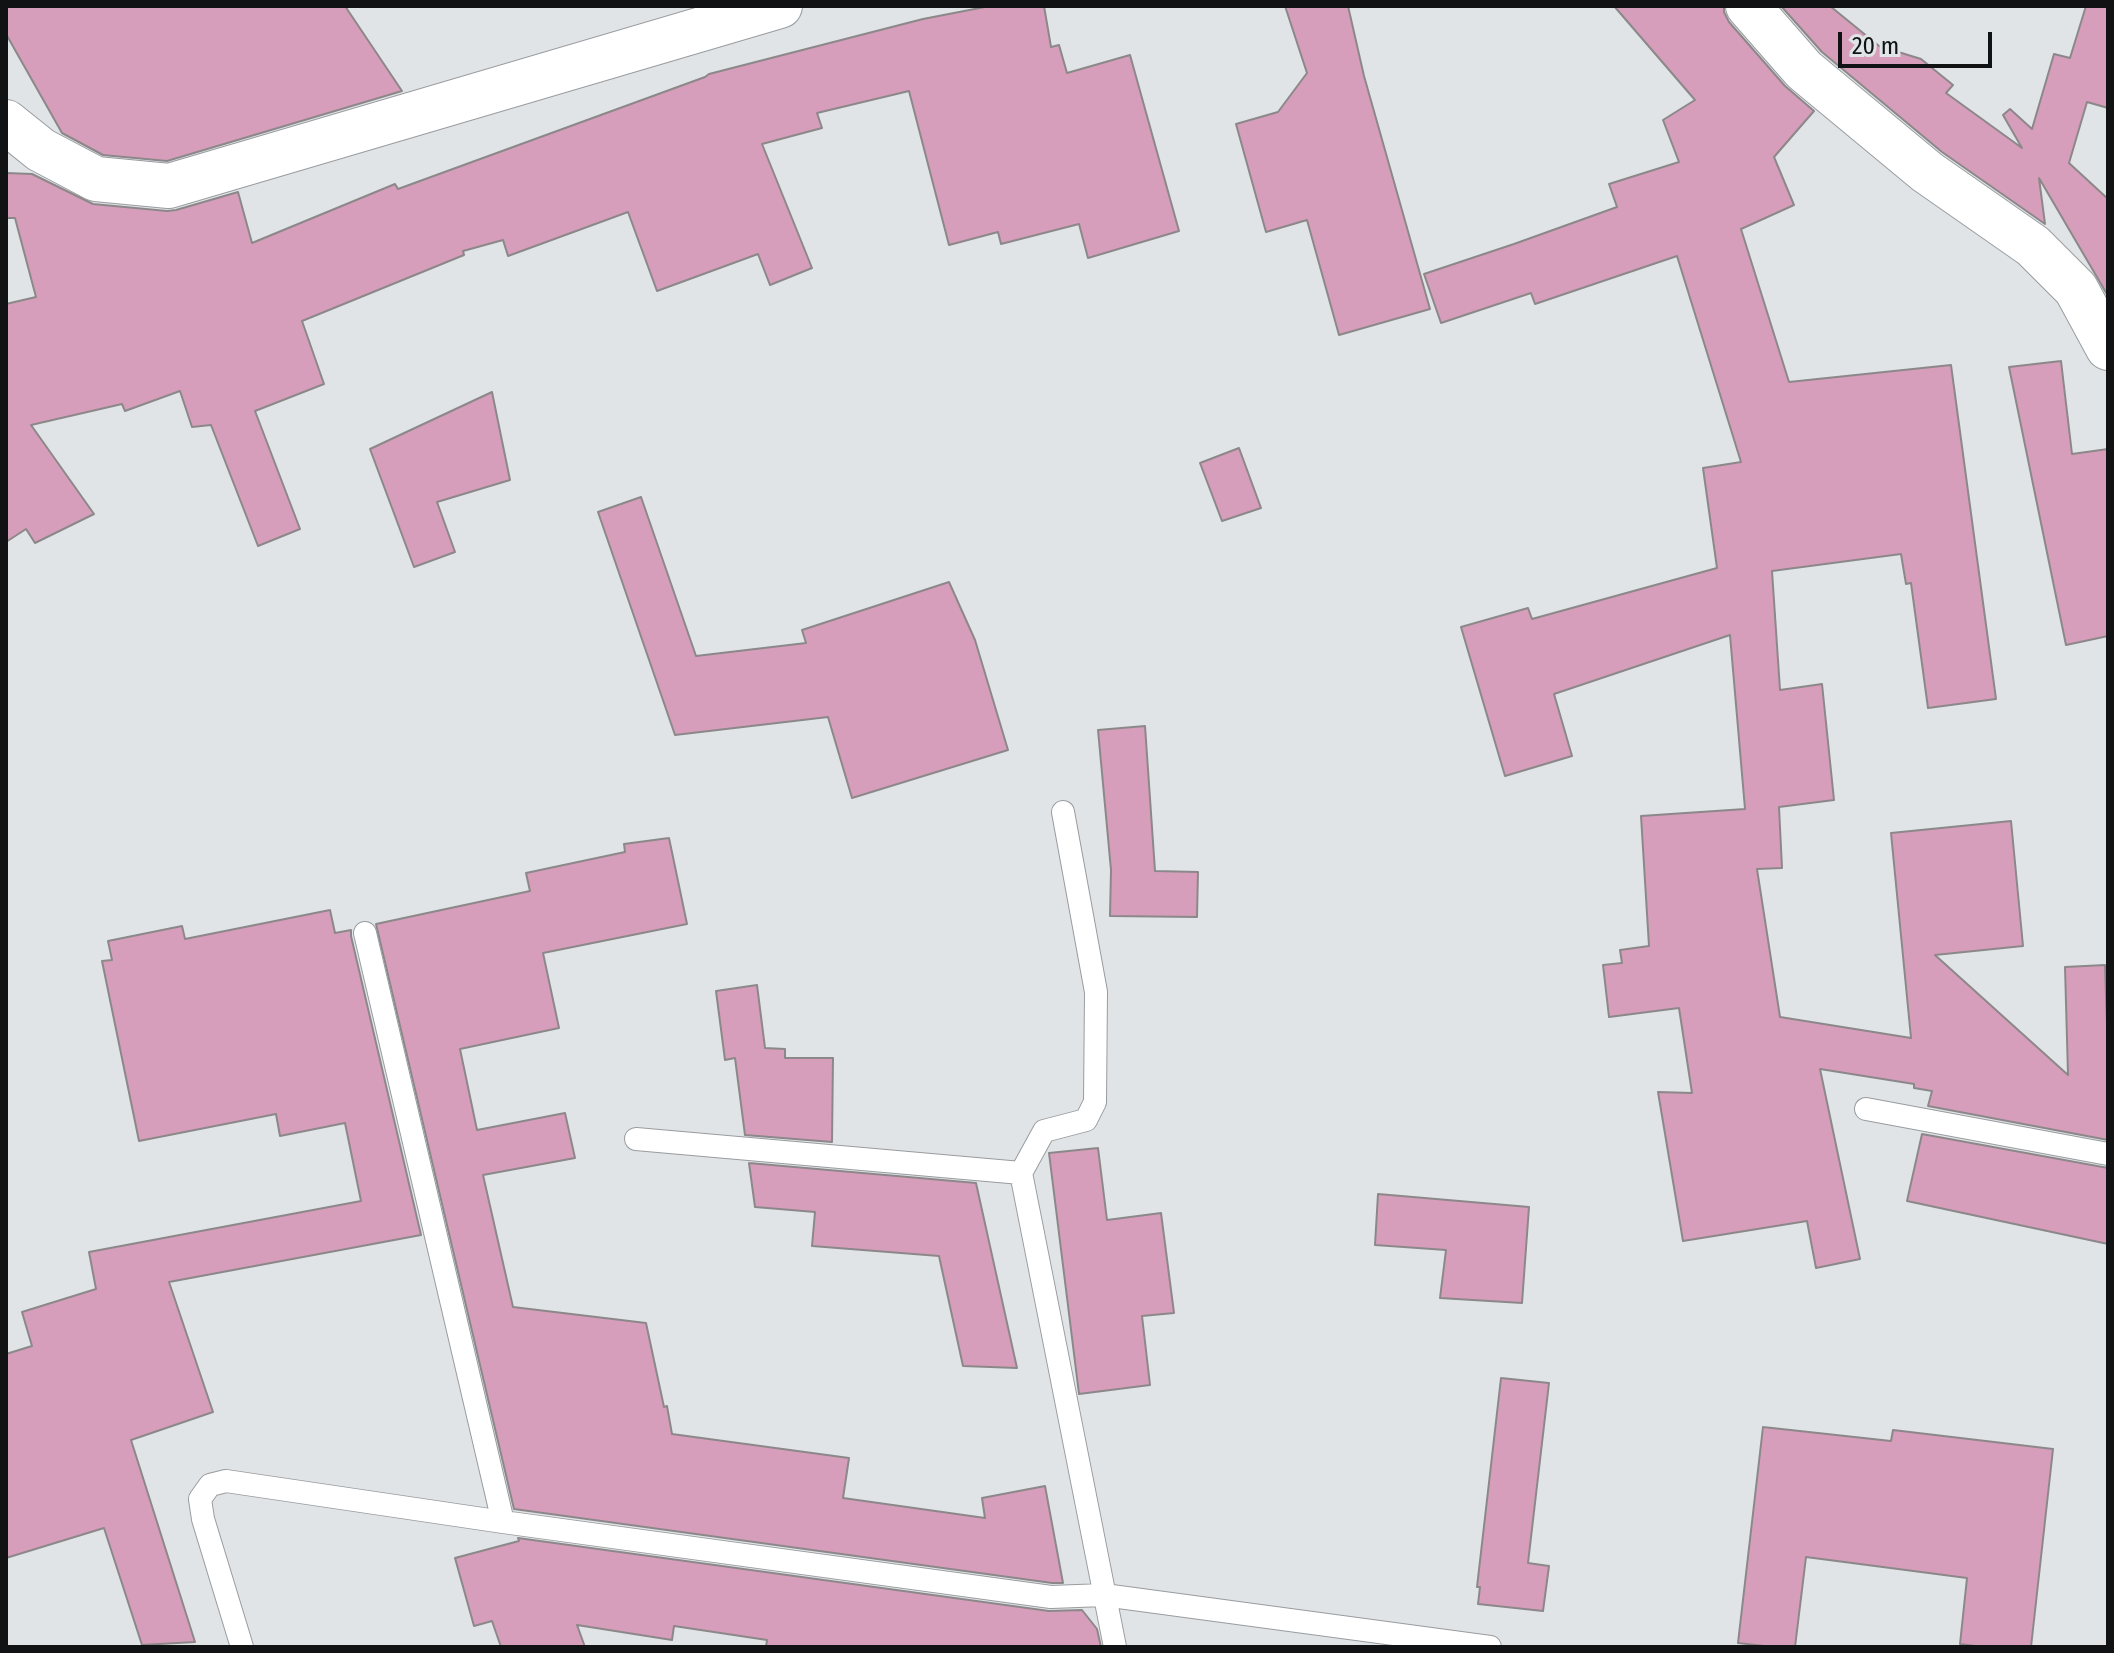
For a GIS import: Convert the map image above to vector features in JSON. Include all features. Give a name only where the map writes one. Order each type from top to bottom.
[{"type":"street","points":[[6,122],[41,150],[96,179],[169,186],[780,6]]},
{"type":"street","points":[[1748,6],[1804,70],[1927,172],[2033,246],[2076,289],[2108,348]]},
{"type":"lane","points":[[1063,812],[1096,992],[1095,1102],[1086,1120],[1044,1131],[1021,1173],[1115,1647]]},
{"type":"lane","points":[[365,933],[503,1522]]},
{"type":"lane","points":[[1866,1109],[2108,1154]]},
{"type":"lane","points":[[636,1139],[1021,1173]]},
{"type":"lane","points":[[242,1647],[203,1519],[200,1499],[210,1485],[226,1481],[1051,1597],[1104,1595],[1490,1647]]},
{"type":"building","points":[[6,6],[345,6],[402,91],[167,161],[103,155],[62,133],[6,34]]},
{"type":"building","points":[[990,6],[1044,6],[1051,47],[1059,45],[1067,73],[1130,55],[1179,231],[1088,258],[1079,224],[1001,244],[998,232],[949,245],[909,91],[817,113],[822,128],[762,144],[812,268],[770,285],[758,254],[657,291],[628,212],[508,256],[503,240],[463,251],[464,255],[302,321],[324,384],[255,411],[300,529],[258,546],[211,425],[192,427],[180,391],[125,411],[122,404],[31,425],[94,514],[35,543],[26,529],[6,542],[6,304],[36,297],[15,218],[6,218],[6,173],[32,174],[93,204],[167,211],[238,192],[252,243],[395,184],[398,189],[709,74],[923,19]]},
{"type":"building","points":[[1285,6],[1348,6],[1364,76],[1430,309],[1339,335],[1307,220],[1266,232],[1236,124],[1278,112],[1307,73]]},
{"type":"building","points":[[1614,6],[1724,6],[1729,22],[1785,86],[1814,111],[1774,157],[1794,205],[1741,229],[1789,382],[1951,365],[1996,699],[1928,708],[1911,583],[1906,584],[1901,554],[1772,571],[1780,690],[1822,684],[1834,800],[1779,807],[1782,868],[1757,869],[1780,1017],[1911,1038],[1891,833],[2011,821],[2023,946],[1935,955],[2068,1075],[2065,967],[2105,965],[2108,1140],[1928,1106],[1932,1091],[1914,1088],[1914,1084],[1820,1069],[1860,1259],[1816,1268],[1807,1221],[1683,1241],[1658,1092],[1692,1093],[1679,1008],[1609,1017],[1603,965],[1622,963],[1620,950],[1649,946],[1641,816],[1745,809],[1730,635],[1554,694],[1572,756],[1505,776],[1461,627],[1528,608],[1532,619],[1717,568],[1703,468],[1741,462],[1677,256],[1535,304],[1531,293],[1441,323],[1424,274],[1617,207],[1609,184],[1679,162],[1663,120],[1695,100]]},
{"type":"building","points":[[1781,6],[1830,6],[1879,46],[1921,59],[1953,85],[1946,93],[2022,148],[2003,115],[2010,109],[2032,129],[2054,54],[2070,58],[2086,6],[2108,6],[2108,108],[2087,102],[2069,163],[2108,199],[2108,296],[2039,178],[2045,224],[1942,152],[1822,52]]},
{"type":"building","points":[[2061,361],[2072,454],[2108,449],[2108,636],[2066,645],[2009,367]]},
{"type":"building","points":[[492,392],[510,480],[437,502],[455,552],[414,567],[370,449]]},
{"type":"building","points":[[1239,448],[1261,508],[1222,521],[1200,463]]},
{"type":"building","points":[[641,497],[696,656],[806,643],[802,630],[949,582],[975,640],[1008,750],[852,798],[828,717],[675,735],[598,512]]},
{"type":"building","points":[[1145,726],[1155,871],[1198,872],[1197,917],[1110,916],[1111,870],[1098,730]]},
{"type":"building","points":[[669,838],[687,924],[543,953],[559,1028],[460,1049],[477,1130],[565,1113],[575,1158],[483,1175],[513,1307],[646,1323],[672,1434],[849,1458],[843,1498],[985,1518],[982,1498],[1045,1486],[1063,1583],[514,1509],[376,924],[530,891],[526,873],[625,852],[624,844]]},
{"type":"building","points":[[330,910],[335,933],[351,930],[421,1235],[169,1282],[213,1412],[131,1440],[195,1642],[142,1645],[104,1528],[6,1558],[6,1354],[32,1346],[22,1312],[96,1289],[89,1252],[361,1201],[345,1123],[280,1136],[276,1114],[139,1141],[102,961],[112,960],[108,941],[182,926],[185,939]]},
{"type":"building","points":[[757,985],[765,1048],[785,1049],[785,1058],[833,1058],[832,1142],[745,1135],[735,1058],[725,1060],[716,991]]},
{"type":"building","points":[[1922,1134],[2108,1168],[2108,1244],[1907,1201]]},
{"type":"building","points":[[1098,1148],[1107,1220],[1161,1213],[1174,1313],[1142,1316],[1150,1385],[1079,1394],[1049,1153]]},
{"type":"building","points":[[749,1163],[976,1183],[1017,1368],[963,1366],[939,1256],[812,1246],[815,1212],[755,1207]]},
{"type":"building","points":[[1378,1194],[1529,1207],[1522,1303],[1440,1298],[1446,1250],[1375,1245]]},
{"type":"building","points":[[1501,1378],[1549,1383],[1528,1563],[1549,1566],[1543,1611],[1478,1604],[1480,1587],[1477,1587]]},
{"type":"building","points":[[1763,1427],[1891,1441],[1893,1430],[2053,1449],[2031,1647],[1960,1644],[1967,1578],[1806,1557],[1795,1647],[1738,1643]]},
{"type":"building","points":[[518,1538],[1049,1611],[1082,1610],[1097,1629],[1101,1647],[766,1647],[767,1640],[674,1626],[672,1640],[577,1625],[585,1647],[501,1647],[492,1621],[474,1626],[455,1558],[519,1541]]}]
